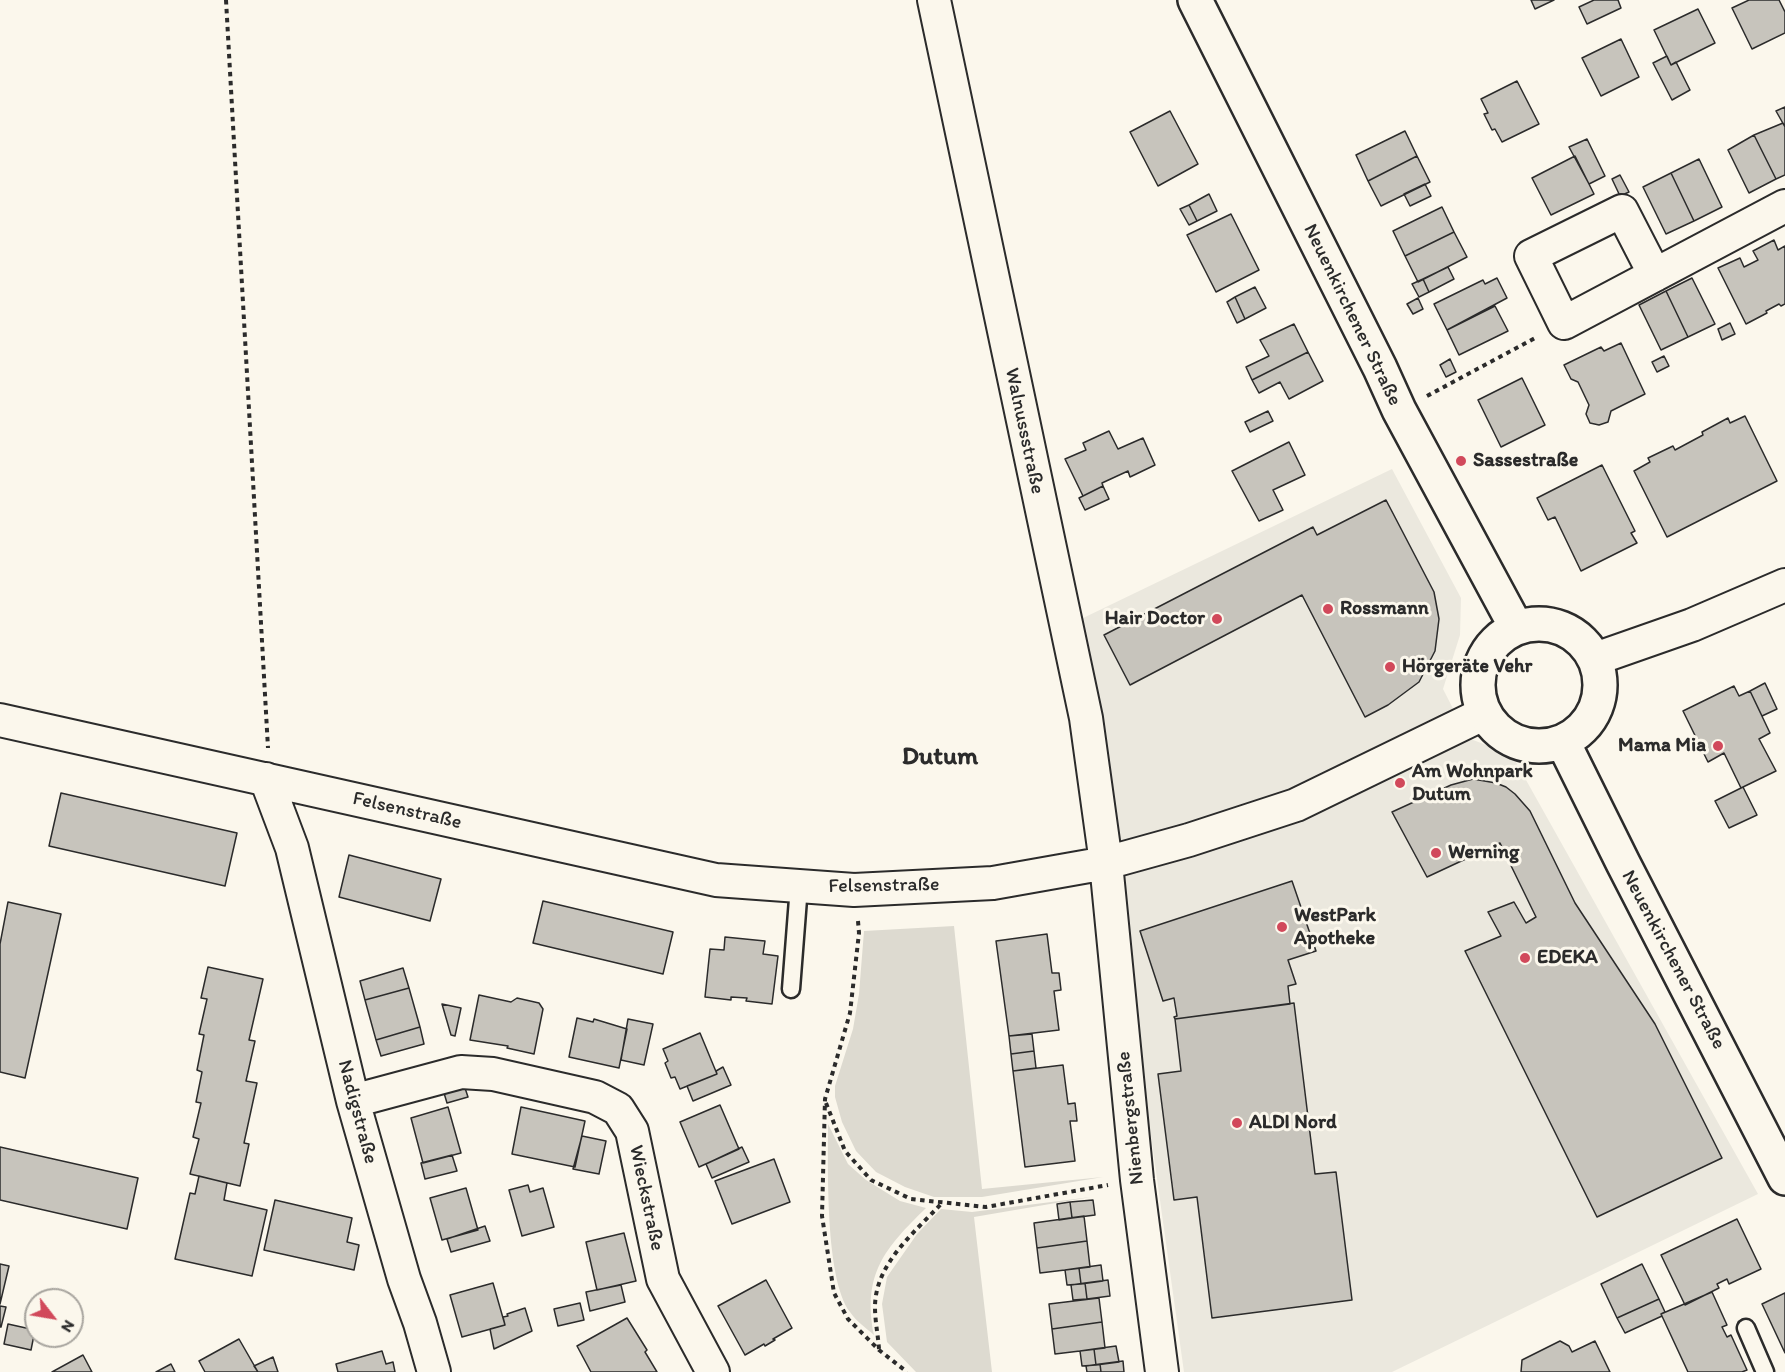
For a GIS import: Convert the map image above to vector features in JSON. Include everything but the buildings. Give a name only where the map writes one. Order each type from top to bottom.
[{"type":"street","name":"Walnussstraße","points":[[934,0],[1086,718],[1106,862]]},
{"type":"street","name":"Neuenkirchener Straße","points":[[1195,0],[1399,410],[1516,627]]},
{"type":"street","points":[[1654,275],[1622,211],[1531,256],[1564,323],[1785,206]]},
{"type":"street","points":[[1595,659],[1692,625],[1785,585]]},
{"type":"street","points":[[1539,623],[1562,627],[1582,640],[1595,659],[1600,683],[1596,708],[1583,728],[1563,742],[1540,747],[1517,744],[1498,732],[1483,714],[1477,689],[1480,663],[1495,641],[1516,627],[1539,623]]},
{"type":"street","name":"Felsenstraße","points":[[0,720],[716,880],[854,890],[993,883],[1106,862],[1189,840],[1296,805],[1483,714]]},
{"type":"street","name":"Neuenkirchener Straße","points":[[1563,742],[1627,872],[1785,1178]]},
{"type":"street","name":"Nadigstraße","points":[[266,779],[292,848],[352,1101],[434,1372]]},
{"type":"street","name":"Nienbergstraße","points":[[1106,862],[1137,1180],[1162,1372]]},
{"type":"street","name":"Wieckstraße","points":[[352,1101],[461,1072],[493,1074],[595,1097],[618,1109],[632,1131],[663,1279],[713,1372]]},
{"type":"lane","points":[[791,990],[799,886]]},
{"type":"lane","points":[[1746,1328],[1766,1372]]},
{"type":"path","points":[[226,0],[269,738],[266,779]]},
{"type":"path","points":[[1399,410],[1564,323]]},
{"type":"path","points":[[854,890],[859,933],[848,1023],[825,1099],[822,1216],[834,1293],[848,1319],[879,1350],[907,1372]]},
{"type":"path","points":[[825,1099],[845,1151],[871,1180],[911,1199],[986,1208],[1137,1180]]},
{"type":"path","points":[[879,1350],[875,1306],[881,1275],[897,1251],[941,1204]]},
{"type":"shaded area","points":[[1392,469],[1461,598],[1460,635],[1443,689],[1468,738],[1512,755],[1758,1194],[1392,1372],[1184,1372],[1079,620]]},
{"type":"shaded area","points":[[954,926],[982,1189],[1103,1177],[982,1197],[934,1197],[905,1187],[876,1172],[856,1151],[842,1122],[835,1097],[835,1086],[853,1029],[859,994],[864,931]]},
{"type":"shaded area","points":[[828,1124],[848,1164],[866,1180],[900,1201],[926,1208],[899,1236],[880,1264],[871,1295],[874,1335],[850,1312],[842,1296],[836,1275],[830,1222]]},
{"type":"shaded area","points":[[1091,1197],[974,1217],[992,1372],[916,1372],[887,1342],[882,1304],[887,1277],[917,1234],[941,1209],[972,1212]]},
{"type":"place","name":"Sassestraße","points":[[1461,461]]},
{"type":"place","name":"Rossmann","points":[[1328,609]]},
{"type":"place","name":"Hair Doctor","points":[[1217,619]]},
{"type":"place","name":"Hörgeräte Vehr","points":[[1390,667]]},
{"type":"place","name":"Mama Mia","points":[[1718,746]]},
{"type":"place","name":"Am Wohnpark Dutum","points":[[1400,783]]},
{"type":"place","name":"Werning","points":[[1436,853]]},
{"type":"place","name":"WestPark Apotheke","points":[[1282,927]]},
{"type":"place","name":"EDEKA","points":[[1525,958]]},
{"type":"place","name":"ALDI Nord","points":[[1237,1123]]},
{"type":"district","name":"Dutum","points":[[940,757]]}]
